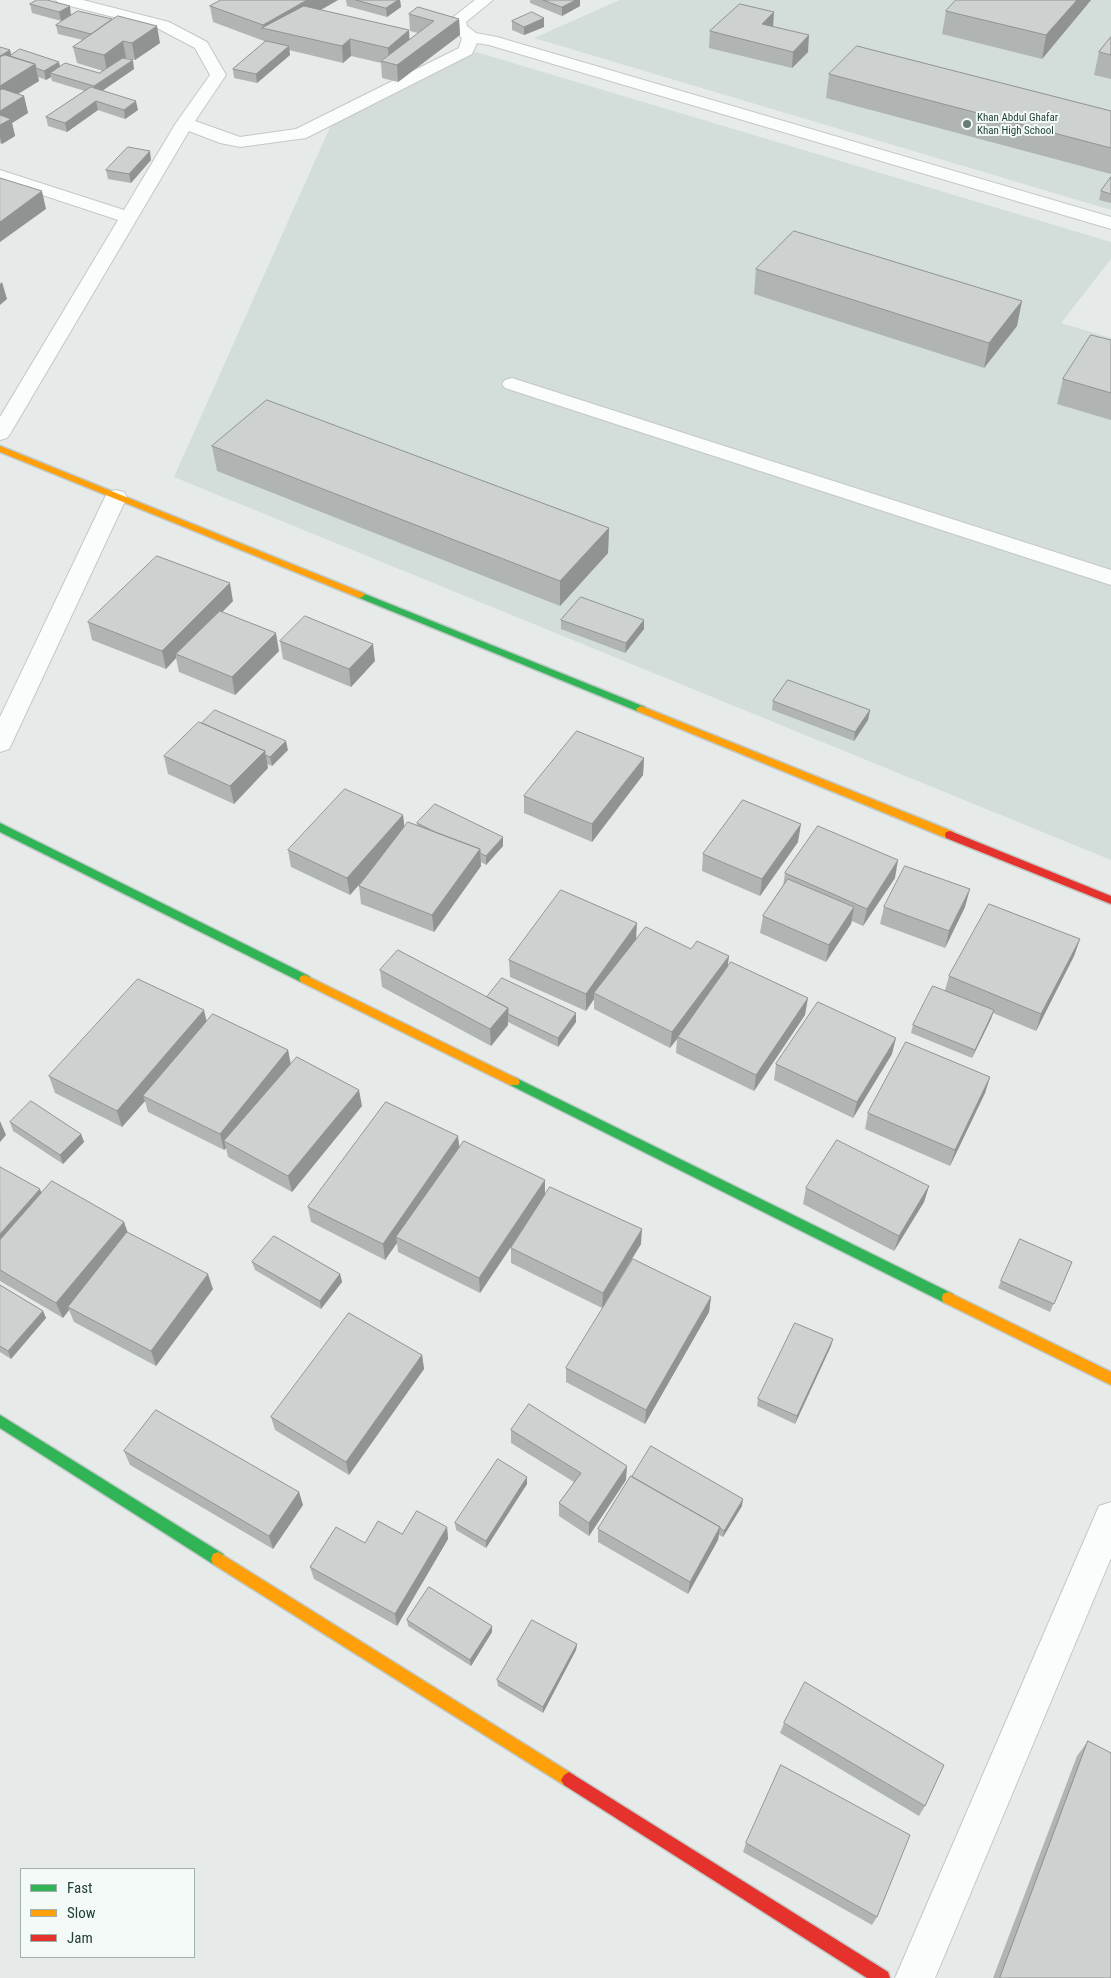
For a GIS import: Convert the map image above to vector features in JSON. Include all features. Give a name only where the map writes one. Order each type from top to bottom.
[{"type":"street","points":[[0,434],[185,123],[218,75],[201,45],[163,25],[64,0]]},
{"type":"street","points":[[484,0],[458,21],[459,28],[471,37],[500,43],[1111,223]]},
{"type":"street","points":[[185,123],[226,139],[240,142],[300,134],[466,51],[471,37]]},
{"type":"street","points":[[0,175],[129,218]]},
{"type":"street","points":[[512,384],[1111,578]]},
{"type":"street","points":[[0,449],[1111,900]]},
{"type":"street","points":[[0,743],[116,496]]},
{"type":"street","points":[[0,827],[1111,1379]]},
{"type":"street","points":[[0,1421],[882,1978]]},
{"type":"street","points":[[915,1978],[1111,1518]]},
{"type":"shaded area","name":"Khan Abdul Ghafar Khan High School","points":[[620,0],[1111,0],[1111,210],[534,38]]},
{"type":"shaded area","points":[[476,52],[1111,242],[1111,259],[1061,323],[1111,338],[1111,860],[174,477],[335,116]]},
{"type":"building","points":[[37,0],[47,0],[70,6],[59,12],[30,4]]},
{"type":"building","points":[[221,0],[307,0],[263,25],[210,6]]},
{"type":"building","points":[[356,0],[398,0],[386,8]]},
{"type":"building","points":[[543,0],[576,0],[562,7]]},
{"type":"building","points":[[956,0],[1077,0],[1046,35],[946,11]]},
{"type":"building","points":[[740,4],[774,12],[762,24],[809,35],[793,52],[710,31]]},
{"type":"building","points":[[304,6],[409,30],[388,48],[350,39],[342,46],[262,28]]},
{"type":"building","points":[[418,7],[459,19],[397,65],[381,61],[434,21],[409,14]]},
{"type":"building","points":[[78,11],[112,19],[91,34],[56,25]]},
{"type":"building","points":[[532,12],[544,18],[524,27],[512,21]]},
{"type":"building","points":[[118,16],[157,26],[132,43],[123,41],[104,55],[73,47]]},
{"type":"building","points":[[1111,37],[1111,55],[1099,52]]},
{"type":"building","points":[[266,41],[289,46],[256,74],[233,69]]},
{"type":"building","points":[[857,46],[1111,111],[1111,148],[829,74]]},
{"type":"building","points":[[0,47],[10,50],[0,56]]},
{"type":"building","points":[[20,49],[59,62],[44,71],[36,68],[35,64],[10,56]]},
{"type":"building","points":[[5,55],[35,64],[0,86],[0,57]]},
{"type":"building","points":[[123,58],[133,60],[94,86],[50,73],[65,63],[99,73]]},
{"type":"building","points":[[91,87],[136,101],[124,110],[96,101],[65,123],[46,117]]},
{"type":"building","points":[[3,89],[24,96],[0,111],[0,90]]},
{"type":"building","points":[[0,115],[11,119],[0,125]]},
{"type":"building","points":[[128,147],[150,151],[129,174],[106,170]]},
{"type":"building","points":[[1111,177],[1111,194],[1101,191]]},
{"type":"building","points":[[0,178],[42,191],[0,222]]},
{"type":"building","points":[[794,231],[1022,301],[989,343],[756,269]]},
{"type":"building","points":[[1091,335],[1111,340],[1111,393],[1063,379]]},
{"type":"building","points":[[267,400],[609,528],[560,581],[212,446]]},
{"type":"building","points":[[157,556],[230,583],[162,651],[88,622]]},
{"type":"building","points":[[581,597],[644,620],[626,643],[561,620]]},
{"type":"building","points":[[220,611],[276,633],[232,677],[176,654]]},
{"type":"building","points":[[305,616],[373,644],[349,669],[280,641]]},
{"type":"building","points":[[788,680],[870,710],[855,732],[773,701]]},
{"type":"building","points":[[215,710],[286,741],[270,757],[265,755],[265,751],[202,723]]},
{"type":"building","points":[[199,722],[265,751],[230,786],[164,756]]},
{"type":"building","points":[[577,731],[644,758],[592,824],[524,796]]},
{"type":"building","points":[[345,789],[403,815],[347,878],[288,850]]},
{"type":"building","points":[[743,800],[801,824],[762,879],[703,854]]},
{"type":"building","points":[[435,804],[503,837],[486,856],[480,853],[480,849],[417,823]]},
{"type":"building","points":[[408,822],[480,849],[432,915],[359,886]]},
{"type":"building","points":[[818,826],[898,860],[867,909],[785,873]]},
{"type":"building","points":[[905,866],[970,889],[949,931],[884,907]]},
{"type":"building","points":[[788,879],[854,907],[829,945],[763,916]]},
{"type":"building","points":[[561,890],[637,923],[586,994],[509,960]]},
{"type":"building","points":[[989,904],[1080,939],[1041,1014],[949,976]]},
{"type":"building","points":[[646,927],[691,949],[697,941],[729,956],[672,1032],[594,993]]},
{"type":"building","points":[[398,950],[508,1008],[490,1029],[380,970]]},
{"type":"building","points":[[731,962],[808,998],[756,1075],[678,1037]]},
{"type":"building","points":[[502,978],[576,1013],[558,1038],[508,1014],[508,1008],[487,997]]},
{"type":"building","points":[[138,979],[204,1010],[117,1111],[49,1076]]},
{"type":"building","points":[[933,986],[994,1010],[975,1050],[913,1025]]},
{"type":"building","points":[[818,1002],[896,1038],[857,1102],[776,1064]]},
{"type":"building","points":[[213,1014],[288,1050],[220,1134],[143,1096]]},
{"type":"building","points":[[906,1042],[990,1077],[955,1150],[868,1113]]},
{"type":"building","points":[[297,1057],[359,1090],[288,1176],[224,1141]]},
{"type":"building","points":[[31,1101],[81,1134],[60,1155],[10,1122]]},
{"type":"building","points":[[386,1102],[458,1136],[383,1244],[308,1207]]},
{"type":"building","points":[[837,1140],[929,1186],[899,1236],[806,1188]]},
{"type":"building","points":[[464,1141],[545,1180],[479,1278],[396,1237]]},
{"type":"building","points":[[0,1167],[40,1189],[0,1234]]},
{"type":"building","points":[[52,1181],[124,1222],[56,1303],[0,1270],[0,1240]]},
{"type":"building","points":[[550,1187],[642,1229],[603,1293],[511,1248]]},
{"type":"building","points":[[127,1232],[208,1274],[151,1351],[68,1307]]},
{"type":"building","points":[[274,1236],[340,1274],[320,1301],[252,1262]]},
{"type":"building","points":[[1020,1239],[1072,1262],[1054,1304],[1001,1281]]},
{"type":"building","points":[[633,1259],[711,1297],[646,1410],[566,1368]]},
{"type":"building","points":[[0,1285],[43,1311],[8,1351],[0,1346]]},
{"type":"building","points":[[349,1313],[422,1355],[346,1462],[271,1417]]},
{"type":"building","points":[[795,1323],[833,1339],[797,1416],[758,1399]]},
{"type":"building","points":[[529,1404],[627,1466],[589,1523],[559,1503],[581,1473],[511,1430]]},
{"type":"building","points":[[156,1410],[299,1492],[269,1536],[124,1451]]},
{"type":"building","points":[[651,1446],[743,1499],[724,1531],[632,1477]]},
{"type":"building","points":[[498,1459],[527,1477],[486,1541],[455,1523]]},
{"type":"building","points":[[631,1476],[720,1527],[690,1582],[598,1529]]},
{"type":"building","points":[[417,1511],[447,1527],[395,1614],[310,1567],[336,1527],[365,1543],[378,1521],[402,1534]]},
{"type":"building","points":[[429,1587],[492,1626],[470,1660],[407,1620]]},
{"type":"building","points":[[532,1620],[577,1644],[543,1707],[497,1680]]},
{"type":"building","points":[[805,1682],[944,1765],[925,1806],[784,1723]]},
{"type":"building","points":[[1088,1741],[1111,1753],[1111,1978],[1000,1978]]},
{"type":"building","points":[[781,1765],[910,1835],[877,1917],[746,1843]]},
{"type":"traffic: fast","points":[[360,595],[641,709]]},
{"type":"traffic: fast","points":[[0,827],[305,979]]},
{"type":"traffic: fast","points":[[514,1082],[948,1298]]},
{"type":"traffic: fast","points":[[0,1421],[218,1559]]},
{"type":"traffic: slow","points":[[0,449],[360,595]]},
{"type":"traffic: slow","points":[[641,709],[950,835]]},
{"type":"traffic: slow","points":[[305,979],[514,1082]]},
{"type":"traffic: slow","points":[[948,1298],[1111,1379]]},
{"type":"traffic: slow","points":[[218,1559],[569,1780]]},
{"type":"traffic: jam","points":[[950,835],[1111,900]]},
{"type":"traffic: jam","points":[[569,1780],[882,1978]]},
{"type":"place","name":"Khan Abdul Ghafar Khan High School","points":[[967,124]]}]
